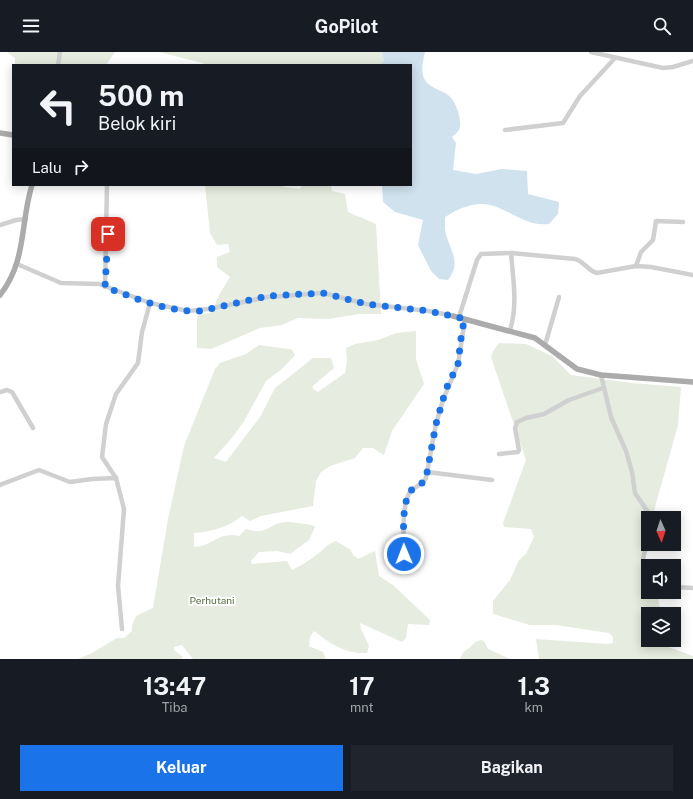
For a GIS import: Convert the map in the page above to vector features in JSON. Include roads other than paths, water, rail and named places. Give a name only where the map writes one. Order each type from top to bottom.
[{"type":"main road","points":[[0,133],[12,135]]},
{"type":"main road","points":[[0,294],[12,279],[17,264],[32,186]]},
{"type":"main road","points":[[459,317],[535,338],[546,344],[577,369],[601,375],[693,382]]},
{"type":"street","points":[[58,64],[60,52]]},
{"type":"street","points":[[591,52],[662,68],[673,67],[693,61]]},
{"type":"street","points":[[505,130],[563,123],[580,96],[615,58]]},
{"type":"street","points":[[105,287],[107,186]]},
{"type":"street","points":[[0,225],[16,220],[26,219]]},
{"type":"street","points":[[636,266],[641,252],[653,240],[656,221],[683,222]]},
{"type":"street","points":[[510,330],[514,296],[511,253]]},
{"type":"street","points":[[404,554],[404,518],[408,497],[411,491],[424,483],[436,424],[443,400],[458,364],[462,330],[459,317],[478,256],[481,254],[511,253],[575,259],[581,261],[591,271],[597,273],[636,266],[652,267],[693,275]]},
{"type":"street","points":[[17,264],[62,283],[94,284],[150,303],[188,311],[200,311],[268,296],[323,293],[366,304],[429,311],[459,317]]},
{"type":"street","points":[[546,344],[559,297]]},
{"type":"street","points":[[122,629],[118,586],[123,545],[124,508],[116,478],[102,457],[106,424],[116,394],[138,363],[142,332],[150,303]]},
{"type":"street","points":[[601,375],[611,417],[628,458],[635,493],[647,511]]},
{"type":"street","points":[[498,454],[518,452],[520,450],[515,428],[517,422],[526,418],[544,414],[569,400],[603,388]]},
{"type":"street","points":[[0,392],[7,390],[12,392],[33,428]]},
{"type":"street","points":[[0,485],[39,470],[70,482],[116,478]]},
{"type":"street","points":[[427,472],[492,480]]},
{"type":"street","points":[[681,587],[693,588]]},
{"type":"water","points":[[382,52],[425,52],[422,70],[423,77],[427,83],[445,93],[454,101],[459,117],[459,130],[452,137],[456,143],[453,170],[476,174],[502,169],[527,171],[528,194],[559,202],[558,214],[549,224],[526,221],[498,207],[484,204],[472,205],[455,211],[445,217],[445,229],[453,255],[454,267],[448,280],[439,279],[431,271],[418,245],[423,220],[395,212],[383,202],[382,186],[412,186],[412,64],[381,64],[384,61]]},
{"type":"park label","name":"Perhutani","points":[[212,600]]}]
